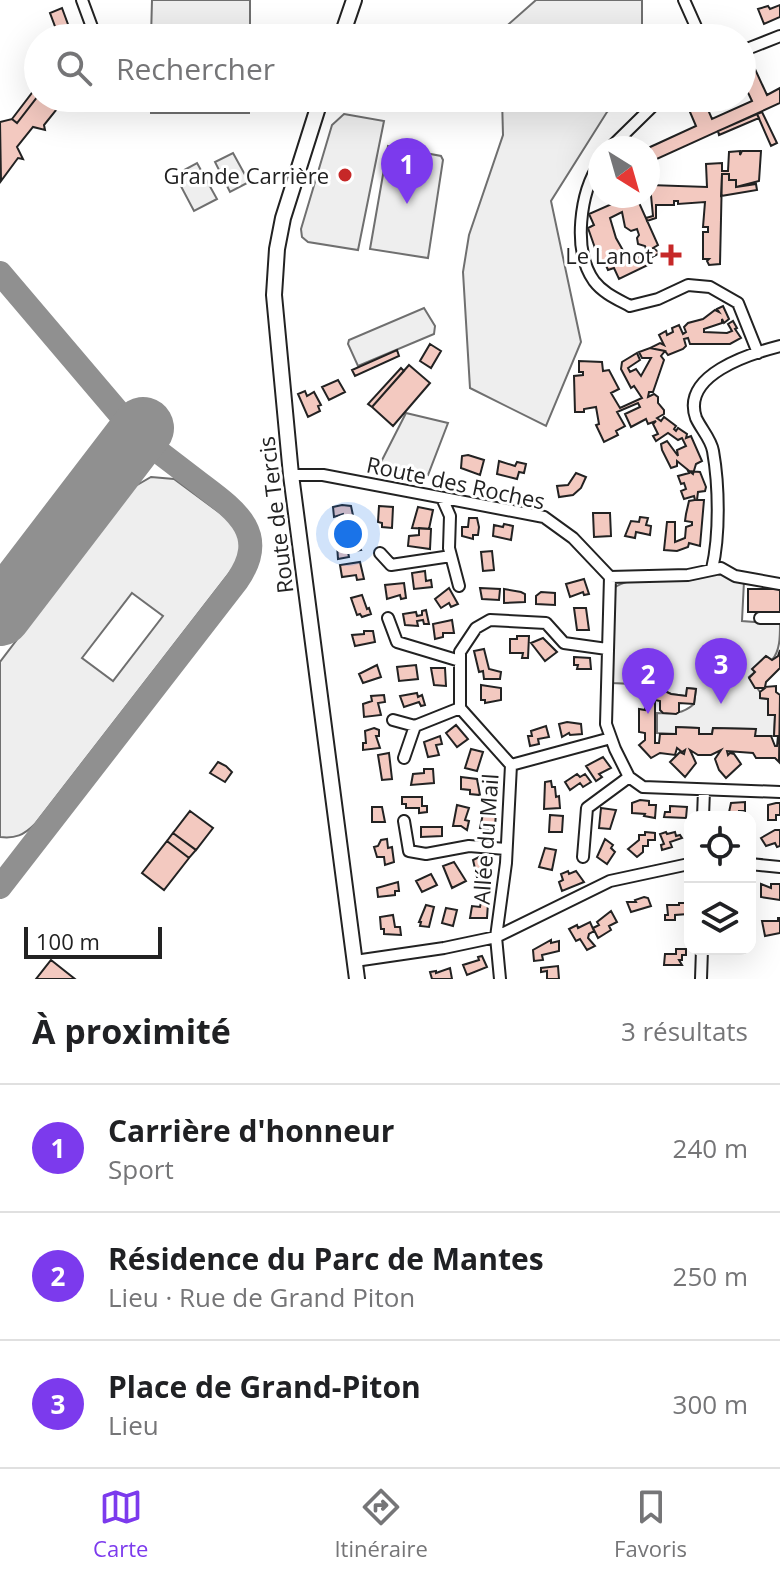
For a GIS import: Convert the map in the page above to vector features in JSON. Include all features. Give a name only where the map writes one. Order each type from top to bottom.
[{"type":"main road","points":[[346,24],[354,0]]},
{"type":"main road","name":"Route de Tercis","points":[[317,112],[283,218],[274,295],[291,475],[357,979]]},
{"type":"street","points":[[82,0],[91,24]]},
{"type":"street","points":[[684,0],[695,24]]},
{"type":"street","points":[[756,45],[780,36]]},
{"type":"street","points":[[622,136],[647,112]]},
{"type":"street","points":[[588,180],[581,214],[584,254],[594,280],[609,295],[630,306],[658,299],[688,285],[710,287],[738,303],[758,353]]},
{"type":"street","points":[[712,569],[717,484],[712,447],[695,416],[695,395],[708,375],[780,346]]},
{"type":"street","name":"Route des Roches","points":[[291,475],[323,475],[544,517],[573,538],[610,577]]},
{"type":"street","points":[[442,498],[450,516],[451,556],[459,586]]},
{"type":"street","points":[[380,553],[391,565],[451,556]]},
{"type":"street","points":[[780,584],[735,576],[721,568],[688,575],[610,577],[606,724],[629,777],[643,787],[780,792]]},
{"type":"street","points":[[388,618],[397,642],[460,661]]},
{"type":"street","points":[[760,618],[780,618]]},
{"type":"street","points":[[393,720],[415,726],[460,708],[460,652],[476,628],[490,620],[546,623],[564,643],[607,649]]},
{"type":"street","name":"Allée du Mail","points":[[460,708],[511,765],[496,937],[500,979]]},
{"type":"street","points":[[404,758],[415,726]]},
{"type":"street","points":[[511,765],[611,738]]},
{"type":"street","points":[[583,857],[587,808],[629,777]]},
{"type":"street","points":[[703,811],[704,790]]},
{"type":"street","points":[[404,821],[409,851],[426,854],[469,846],[506,849]]},
{"type":"street","points":[[355,961],[496,937],[610,881],[684,865]]},
{"type":"street","points":[[756,865],[780,867]]},
{"type":"street","points":[[701,979],[702,955]]},
{"type":"shaded area","points":[[152,0],[250,0],[250,24],[151,24]]},
{"type":"shaded area","points":[[536,0],[642,0],[642,24],[509,24]]},
{"type":"shaded area","points":[[151,112],[249,112],[249,113]]},
{"type":"shaded area","points":[[502,112],[607,112],[592,136],[588,136],[588,142],[551,201],[581,342],[546,426],[470,388],[463,272],[469,235],[503,135]]},
{"type":"shaded area","name":"Grande Carrière","points":[[344,114],[384,121],[358,250],[308,242],[302,237],[301,229],[332,125]]},
{"type":"shaded area","points":[[388,146],[441,156],[443,160],[428,258],[370,249]]},
{"type":"shaded area","points":[[233,153],[249,182],[230,192],[215,162]]},
{"type":"shaded area","points":[[197,163],[217,199],[194,211],[175,175]]},
{"type":"shaded area","points":[[424,308],[435,326],[434,334],[358,366],[349,340]]},
{"type":"shaded area","points":[[406,413],[448,423],[428,475],[379,466]]},
{"type":"shaded area","points":[[151,477],[174,479],[235,524],[241,545],[237,563],[35,824],[19,835],[0,837],[0,662],[132,488]],"holes":[[[132,593],[163,616],[113,681],[82,658]]]},
{"type":"shaded area","points":[[716,571],[744,581],[742,621],[780,624],[775,656],[772,660],[766,656],[749,677],[760,692],[760,698],[768,699],[768,714],[775,715],[774,736],[755,736],[755,729],[713,728],[712,734],[699,734],[698,728],[677,727],[676,734],[657,733],[657,713],[686,710],[694,704],[696,689],[687,688],[686,696],[661,689],[633,689],[633,684],[612,683],[615,587],[639,580],[705,577]]},
{"type":"building","points":[[780,5],[780,17],[764,24],[758,9]]},
{"type":"building","points":[[62,8],[68,24],[54,24],[50,13]]},
{"type":"building","points":[[756,71],[767,95],[780,88],[780,103],[660,158],[660,142],[696,126],[690,112],[709,112],[712,119],[728,112],[756,112]]},
{"type":"building","points":[[24,103],[26,112],[17,123],[12,119]]},
{"type":"building","points":[[26,112],[55,112],[44,125],[45,130],[33,127],[17,147],[23,159],[18,158],[1,181],[0,122],[12,119],[17,123]]},
{"type":"building","points":[[762,112],[777,143],[771,146],[757,114]]},
{"type":"building","points":[[757,114],[759,118],[719,135],[718,131]]},
{"type":"building","points":[[740,151],[740,155],[742,151],[761,151],[759,181],[736,187],[736,180],[729,180],[729,174],[722,174],[720,264],[709,265],[709,259],[703,259],[703,232],[708,232],[708,227],[703,227],[705,202],[678,204],[674,201],[674,205],[660,205],[660,185],[707,187],[706,164],[722,163],[722,171],[728,171],[729,152]]},
{"type":"building","points":[[722,174],[729,174],[729,180],[736,180],[736,187],[756,184],[757,190],[721,196]]},
{"type":"building","points":[[603,208],[641,208],[658,245],[653,248],[660,253],[650,258],[652,263],[619,279],[614,268],[608,270],[596,252],[600,250],[595,248],[588,228],[594,225],[589,214]],"holes":[[[622,212],[625,227],[631,231],[637,229],[638,244],[645,246],[647,252],[629,261],[616,238],[610,218]]]},
{"type":"building","points":[[652,208],[656,208],[656,218],[647,221],[646,218],[653,216]]},
{"type":"building","points":[[723,306],[729,319],[724,323],[722,319],[722,323],[704,329],[704,332],[727,333],[732,331],[728,324],[733,321],[741,338],[730,344],[690,344],[688,338],[684,339],[686,346],[683,349],[668,355],[665,351],[650,348],[660,343],[664,345],[659,335],[666,331],[667,335],[673,332],[672,328],[679,325],[683,334],[688,323],[703,319],[715,310],[719,312],[717,309]]},
{"type":"building","points":[[430,344],[441,351],[431,368],[420,361]]},
{"type":"building","points":[[650,348],[665,351],[661,356],[664,360],[653,392],[649,392],[648,397],[654,394],[658,397],[658,403],[664,410],[664,414],[657,418],[661,421],[664,417],[676,426],[676,431],[678,428],[687,434],[686,438],[691,436],[702,461],[696,464],[693,474],[677,461],[677,466],[671,468],[662,450],[661,444],[667,441],[678,456],[677,450],[686,446],[682,438],[678,440],[668,433],[656,441],[653,436],[658,434],[653,424],[656,421],[648,424],[646,419],[631,427],[625,414],[640,407],[638,403],[617,412],[625,426],[616,431],[618,435],[604,442],[596,425],[599,424],[596,407],[575,412],[574,376],[583,375],[579,372],[579,361],[602,362],[603,371],[609,370],[619,389],[611,393],[620,408],[642,398],[634,386],[631,388],[621,369],[622,362],[637,353],[640,360],[628,368],[630,372],[636,369],[641,376],[651,358],[642,358],[639,352]]},
{"type":"building","points":[[397,350],[399,356],[355,376],[352,370]]},
{"type":"building","points":[[409,365],[430,383],[393,426],[372,407]]},
{"type":"building","points":[[401,368],[404,371],[372,407],[368,404]]},
{"type":"building","points":[[338,380],[345,392],[329,400],[322,387]]},
{"type":"building","points":[[305,391],[307,396],[314,392],[321,405],[318,406],[320,411],[308,417],[298,394]]},
{"type":"building","points":[[462,456],[484,460],[480,475],[461,468]]},
{"type":"building","points":[[499,461],[515,466],[517,462],[526,464],[524,473],[519,472],[517,479],[497,474]]},
{"type":"building","points":[[688,471],[700,472],[706,487],[705,491],[698,492],[697,500],[704,500],[700,546],[689,543],[688,547],[677,551],[664,550],[667,522],[675,522],[675,542],[685,538],[686,527],[692,525],[692,522],[685,521],[689,501],[695,500],[694,496],[684,499],[681,491],[686,489],[678,476]]},
{"type":"building","points":[[576,473],[586,477],[581,488],[573,495],[559,497],[557,486],[568,485]]},
{"type":"building","points":[[351,506],[354,520],[344,518],[343,514],[334,517],[333,507]]},
{"type":"building","points":[[379,506],[393,507],[392,528],[382,527],[382,523],[378,522]]},
{"type":"building","points":[[418,507],[433,510],[429,529],[412,528]]},
{"type":"building","points":[[593,513],[610,513],[611,536],[594,537]]},
{"type":"building","points":[[640,517],[648,518],[646,525],[651,526],[650,535],[636,532],[635,538],[625,536],[631,521],[639,522]]},
{"type":"building","points":[[469,518],[477,518],[479,527],[478,535],[473,535],[473,539],[462,536],[462,527],[468,527]]},
{"type":"building","points":[[504,524],[513,526],[511,540],[493,536],[494,525],[503,527]]},
{"type":"building","points":[[419,528],[431,529],[430,549],[408,546],[409,536],[419,535]]},
{"type":"building","points":[[358,530],[361,550],[348,552],[349,557],[338,559],[337,545],[347,544],[345,531]]},
{"type":"building","points":[[492,551],[494,570],[483,571],[481,552]]},
{"type":"building","points":[[360,562],[364,579],[357,580],[356,575],[342,577],[340,565]]},
{"type":"building","points":[[425,571],[426,581],[431,580],[432,587],[414,589],[412,573]]},
{"type":"building","points":[[584,579],[589,594],[584,595],[583,592],[570,597],[566,584]]},
{"type":"building","points":[[404,583],[406,598],[401,599],[400,595],[387,599],[385,585]]},
{"type":"building","points":[[449,588],[458,604],[451,607],[449,603],[441,608],[435,599]]},
{"type":"building","points":[[480,588],[500,589],[499,600],[482,599]]},
{"type":"building","points":[[504,589],[525,594],[525,602],[504,603]]},
{"type":"building","points":[[748,589],[780,589],[780,612],[748,612]]},
{"type":"building","points":[[541,592],[555,593],[555,605],[536,604],[536,596]]},
{"type":"building","points":[[362,595],[371,614],[362,617],[357,615],[351,598]]},
{"type":"building","points":[[574,608],[586,608],[589,630],[577,630]]},
{"type":"building","points":[[426,610],[429,624],[424,624],[423,620],[417,621],[418,626],[405,625],[403,614],[416,612],[417,616]]},
{"type":"building","points":[[452,620],[454,633],[443,633],[443,637],[435,639],[433,624]]},
{"type":"building","points":[[364,631],[373,631],[375,642],[355,646],[352,635],[364,634]]},
{"type":"building","points":[[517,636],[529,636],[528,658],[522,658],[523,653],[510,653],[510,639],[517,639]]},
{"type":"building","points":[[543,638],[557,652],[545,661],[531,643]]},
{"type":"building","points":[[484,649],[489,669],[501,672],[500,679],[484,679],[483,671],[479,672],[474,651]]},
{"type":"building","points":[[780,650],[780,668],[765,687],[776,686],[776,692],[780,695],[779,762],[775,758],[756,758],[753,753],[727,751],[728,755],[734,754],[741,764],[726,778],[715,759],[721,750],[711,755],[698,755],[690,750],[696,763],[685,777],[670,762],[680,752],[684,754],[685,750],[682,752],[677,748],[675,755],[660,753],[651,758],[639,745],[645,740],[645,733],[639,732],[639,709],[645,710],[646,703],[640,698],[647,690],[656,687],[686,696],[687,688],[696,689],[694,704],[679,703],[676,714],[663,713],[660,701],[655,700],[655,743],[659,743],[660,734],[676,734],[676,727],[699,728],[699,734],[712,734],[713,728],[756,729],[755,736],[771,736],[777,746],[775,715],[768,715],[768,699],[760,698],[760,692],[765,688],[755,688],[749,678],[755,672],[752,669],[766,656],[772,660]]},
{"type":"building","points":[[574,657],[590,658],[591,669],[577,669]]},
{"type":"building","points":[[377,665],[381,677],[363,683],[359,674]]},
{"type":"building","points":[[416,665],[418,679],[399,681],[397,667]]},
{"type":"building","points":[[431,668],[445,668],[446,686],[434,685]]},
{"type":"building","points":[[481,685],[501,688],[501,700],[485,703],[481,700]]},
{"type":"building","points":[[417,693],[418,697],[422,695],[425,705],[421,706],[419,702],[404,707],[400,696]]},
{"type":"building","points":[[384,695],[385,702],[378,703],[381,715],[364,717],[363,704],[372,701],[371,696]]},
{"type":"building","points":[[559,724],[581,724],[582,734],[569,733],[562,737]]},
{"type":"building","points":[[456,725],[468,739],[457,747],[446,733]]},
{"type":"building","points":[[546,726],[549,737],[538,739],[539,744],[530,746],[528,736],[532,736],[531,731]]},
{"type":"building","points":[[379,730],[379,736],[376,736],[380,748],[363,750],[365,731]]},
{"type":"building","points":[[440,736],[442,744],[436,745],[439,755],[428,757],[424,742]]},
{"type":"building","points":[[471,749],[483,752],[477,771],[465,768]]},
{"type":"building","points":[[389,753],[392,779],[382,780],[378,755]]},
{"type":"building","points":[[603,757],[611,768],[599,774],[602,777],[596,781],[586,766]]},
{"type":"building","points":[[218,762],[232,772],[225,782],[210,773]]},
{"type":"building","points":[[424,769],[433,769],[434,783],[411,785],[413,774],[424,773]]},
{"type":"building","points":[[577,774],[580,777],[585,774],[591,782],[583,787],[580,783],[570,790],[565,782]]},
{"type":"building","points":[[461,777],[477,779],[480,795],[461,789]]},
{"type":"building","points":[[551,781],[556,797],[559,796],[560,808],[544,809],[545,782]]},
{"type":"building","points":[[402,797],[422,797],[422,806],[427,806],[427,812],[419,813],[419,808],[406,808]]},
{"type":"building","points":[[640,800],[656,805],[655,818],[632,813],[632,803]]},
{"type":"building","points":[[745,802],[745,811],[729,811],[731,803]]},
{"type":"building","points":[[780,803],[780,815],[776,815],[776,820],[768,820],[768,805]]},
{"type":"building","points":[[457,805],[469,808],[465,820],[469,821],[467,830],[453,826]]},
{"type":"building","points":[[670,806],[687,807],[684,818],[664,817],[665,812],[670,812]]},
{"type":"building","points":[[372,807],[382,807],[385,822],[372,822]]},
{"type":"building","points":[[601,808],[616,810],[610,829],[599,828]]},
{"type":"building","points":[[484,809],[496,812],[495,827],[489,825],[488,830],[480,828]]},
{"type":"building","points":[[190,811],[213,828],[196,850],[173,833]]},
{"type":"building","points":[[550,815],[563,816],[562,832],[549,832]]},
{"type":"building","points":[[421,827],[442,827],[442,836],[421,837]]},
{"type":"building","points":[[780,830],[780,846],[777,847],[775,843],[766,846],[761,838]]},
{"type":"building","points":[[645,832],[655,833],[655,840],[648,840],[648,846],[643,846],[643,852],[637,857],[628,849]]},
{"type":"building","points":[[675,832],[682,838],[670,842],[672,847],[662,850],[661,845],[664,844],[660,834]]},
{"type":"building","points":[[173,833],[196,850],[189,858],[167,841]]},
{"type":"building","points":[[387,839],[388,848],[392,847],[394,862],[385,865],[384,857],[377,857],[374,847]]},
{"type":"building","points":[[605,839],[613,845],[611,848],[615,852],[607,864],[597,857]]},
{"type":"building","points":[[167,841],[189,858],[164,890],[142,873]]},
{"type":"building","points":[[545,848],[556,850],[552,870],[539,867]]},
{"type":"building","points":[[481,856],[487,858],[489,863],[485,865],[488,872],[477,877],[473,860]]},
{"type":"building","points":[[454,862],[466,881],[452,888],[443,866]]},
{"type":"building","points":[[568,871],[569,874],[576,871],[584,882],[562,891],[559,882],[563,880],[561,874]]},
{"type":"building","points":[[431,874],[437,885],[422,892],[416,881]]},
{"type":"building","points":[[398,882],[399,891],[395,891],[395,895],[378,897],[377,888]]},
{"type":"building","points":[[761,884],[771,888],[771,884],[780,884],[780,900],[761,897]]},
{"type":"building","points":[[648,898],[651,906],[631,912],[627,902],[636,902]]},
{"type":"building","points":[[481,902],[488,903],[487,918],[470,918],[472,906],[480,907]]},
{"type":"building","points":[[684,903],[684,914],[675,915],[675,920],[665,920],[667,905]]},
{"type":"building","points":[[426,905],[434,907],[429,927],[420,926],[419,922]]},
{"type":"building","points":[[446,908],[457,910],[453,926],[442,923]]},
{"type":"building","points":[[611,911],[617,922],[598,938],[593,928]]},
{"type":"building","points":[[393,915],[395,927],[400,927],[401,935],[384,934],[384,929],[381,929],[380,917]]},
{"type":"building","points":[[778,918],[780,933],[765,936],[762,921],[778,921]]},
{"type":"building","points":[[590,922],[594,931],[588,938],[595,946],[587,950],[580,939],[576,941],[569,929]]},
{"type":"building","points":[[551,940],[551,943],[559,941],[559,951],[542,955],[543,960],[534,961],[533,950]]},
{"type":"building","points":[[676,949],[684,949],[682,960],[679,960],[682,965],[664,965],[665,954],[676,954]]},
{"type":"building","points":[[482,956],[487,967],[467,975],[463,965]]},
{"type":"building","points":[[51,960],[75,979],[36,979]]},
{"type":"building","points":[[558,966],[559,979],[547,979],[547,971],[541,972],[541,968]]},
{"type":"building","points":[[450,968],[452,979],[432,979],[430,972]]},
{"type":"taxiway","points":[[0,273],[119,413]]},
{"type":"taxiway","points":[[0,887],[237,581],[246,565],[249,538],[237,515],[151,446],[145,443],[134,445],[114,468]]},
{"type":"runway","points":[[0,615],[143,428]]},
{"type":"place","name":"Grande Carrière","points":[[345,175]]},
{"type":"place","name":"Carrière d'honneur","points":[[407,204]]},
{"type":"place","name":"Le Lanot","points":[[671,255]]},
{"type":"place","name":"Place de Grand-Piton","points":[[721,704]]},
{"type":"place","name":"Résidence du Parc de Mantes","points":[[648,714]]}]
